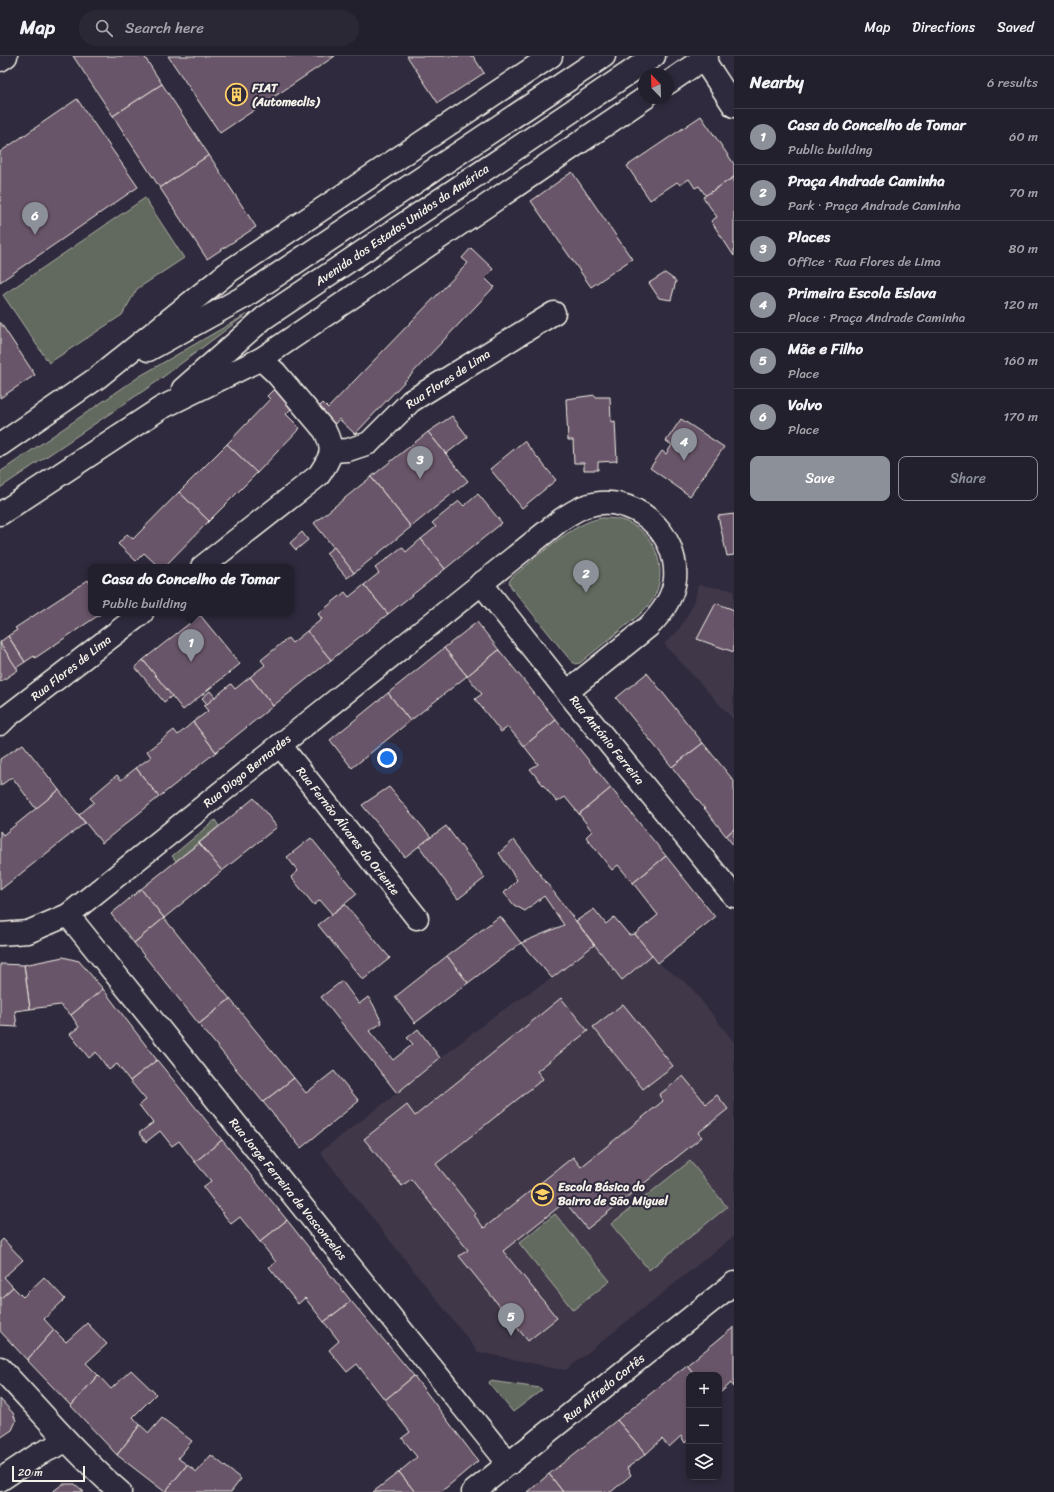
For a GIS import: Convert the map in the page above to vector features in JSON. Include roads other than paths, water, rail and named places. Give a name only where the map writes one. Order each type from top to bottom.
[{"type":"street","points":[[0,60],[6,56]]},
{"type":"street","points":[[0,444],[97,378],[231,270],[551,56]]},
{"type":"street","points":[[97,378],[244,297],[604,56]]},
{"type":"street","name":"Avenida dos Estados Unidos da América","points":[[161,408],[264,318],[654,56]]},
{"type":"street","points":[[674,79],[705,58],[734,106]]},
{"type":"street","name":"Avenida dos Estados Unidos da América","points":[[0,514],[161,408],[261,359],[638,103]]},
{"type":"street","name":"Rua Flores de Lima","points":[[332,451],[348,450],[369,443],[411,401],[554,313]]},
{"type":"street","points":[[206,564],[319,475],[329,460],[332,451],[330,441],[325,431],[276,373],[261,359]]},
{"type":"street","name":"Rua Diogo Bernardes","points":[[0,934],[28,932],[68,915],[562,519],[574,511],[600,503],[627,506],[650,519],[660,529],[667,540],[672,552],[675,566],[675,580],[672,593],[667,605],[649,626],[567,692]]},
{"type":"street","name":"Rua António Ferreira","points":[[481,583],[567,692],[734,896]]},
{"type":"street","name":"Rua Flores de Lima","points":[[0,724],[8,716],[138,616]]},
{"type":"street","name":"Rua Fernão Álvares do Oriente","points":[[280,745],[417,918]]},
{"type":"street","name":"Rua Jorge Ferreira de Vasconcelos","points":[[68,915],[509,1464]]},
{"type":"street","name":"Rua Alfredo Cortês","points":[[473,1492],[734,1283]]},
{"type":"street","points":[[0,1368],[91,1466],[120,1492]]},
{"type":"street","points":[[0,1480],[38,1454],[67,1441]]},
{"type":"place","name":"FIAT (Automeclis)","points":[[236,95]]},
{"type":"place","name":"Volvo","points":[[35,235]]},
{"type":"place","name":"Primeira Escola Eslava","points":[[684,461]]},
{"type":"place","name":"Places","points":[[420,479]]},
{"type":"place","name":"Praça Andrade Caminha","points":[[586,593]]},
{"type":"place","name":"Casa do Concelho de Tomar","points":[[191,662]]},
{"type":"place","name":"Escola Básica do Bairro de São Miguel","points":[[543,1194]]},
{"type":"place","name":"Mãe e Filho","points":[[511,1336]]}]
